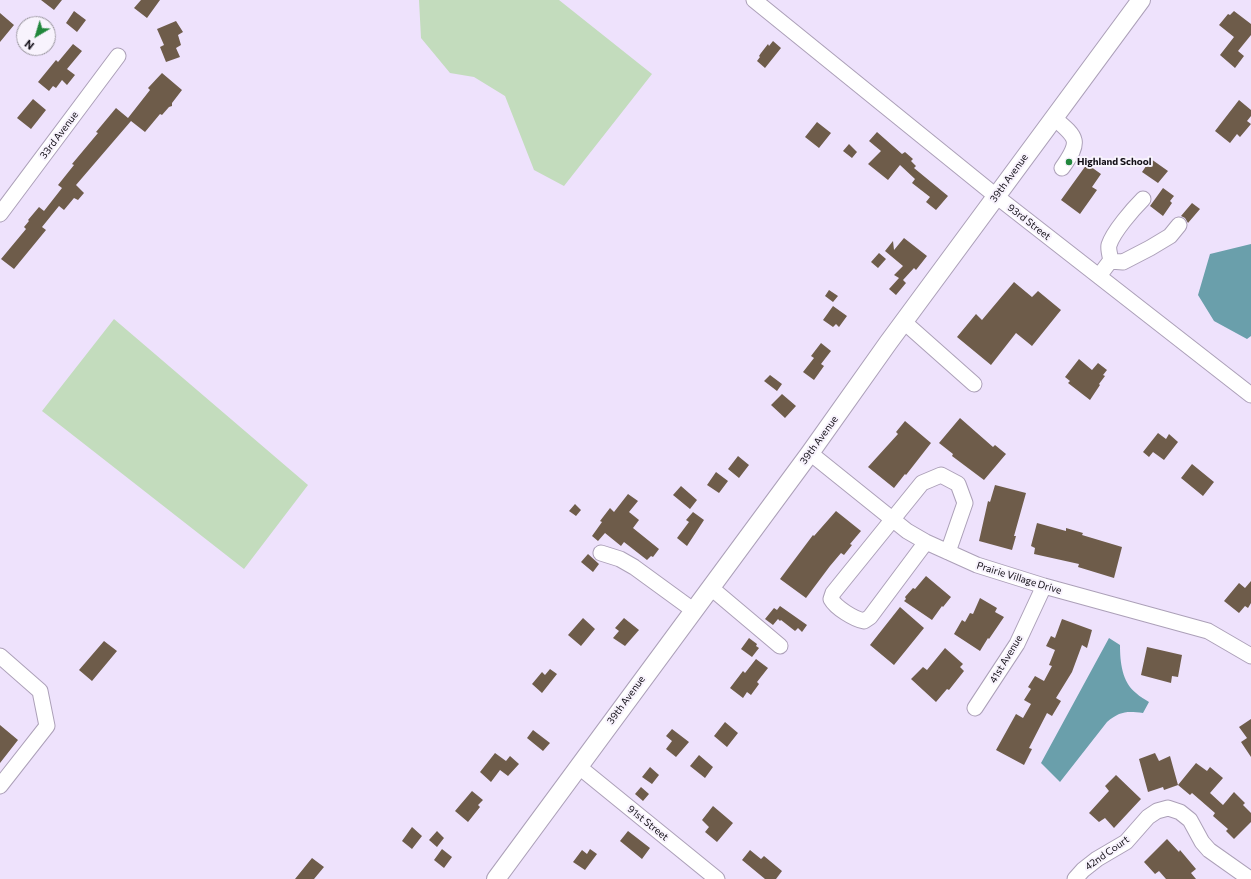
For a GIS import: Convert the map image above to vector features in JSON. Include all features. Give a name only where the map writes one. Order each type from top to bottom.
[{"type":"main road","name":"39th Avenue","points":[[496,879],[692,610],[810,453],[903,321],[1141,0]]},
{"type":"street","name":"93rd Street","points":[[754,0],[996,196],[1250,391]]},
{"type":"street","name":"33rd Avenue","points":[[0,214],[118,56]]},
{"type":"street","points":[[1054,118],[1069,131],[1075,142],[1073,153],[1062,168]]},
{"type":"street","points":[[1099,276],[1110,261],[1109,246],[1111,240],[1120,226],[1143,199]]},
{"type":"street","points":[[1110,261],[1123,262],[1150,248],[1170,236],[1179,225]]},
{"type":"street","points":[[903,321],[974,384]]},
{"type":"street","name":"Prairie Village Drive","points":[[810,453],[907,531],[926,542],[977,565],[1044,586],[1208,631],[1250,653]]},
{"type":"street","points":[[926,542],[870,618],[864,621],[857,620],[834,604],[831,599],[833,593],[892,519],[922,483],[941,474],[958,484],[965,503],[948,552]]},
{"type":"street","points":[[601,553],[620,559],[634,566],[692,610]]},
{"type":"street","name":"41st Avenue","points":[[975,708],[1017,644],[1044,586]]},
{"type":"street","points":[[710,588],[780,646]]},
{"type":"street","points":[[0,656],[40,691],[47,726],[0,786]]},
{"type":"street","name":"91st Street","points":[[578,766],[717,879]]},
{"type":"street","name":"42nd Court","points":[[1075,879],[1083,870],[1097,859],[1126,842],[1148,817],[1157,811],[1168,808],[1180,812],[1190,820],[1208,850],[1250,879]]},
{"type":"shaded area","points":[[419,0],[559,0],[652,74],[564,186],[534,170],[505,96],[474,77],[450,73],[421,38]]},
{"type":"shaded area","points":[[1251,244],[1251,336],[1247,339],[1214,321],[1198,295],[1210,254]]},
{"type":"shaded area","points":[[114,319],[308,485],[244,569],[42,411]]},
{"type":"shaded area","points":[[1109,638],[1120,645],[1121,665],[1131,688],[1149,702],[1143,713],[1132,712],[1120,714],[1107,722],[1060,782],[1041,763]]},
{"type":"building","points":[[41,0],[62,0],[54,10]]},
{"type":"building","points":[[141,0],[160,0],[147,18],[134,8]]},
{"type":"building","points":[[74,11],[86,20],[77,32],[66,23]]},
{"type":"building","points":[[1234,11],[1251,24],[1251,35],[1238,51],[1244,56],[1235,68],[1220,55],[1234,37],[1219,25],[1228,14],[1230,15]]},
{"type":"building","points":[[0,13],[14,25],[0,42]]},
{"type":"building","points":[[176,21],[183,32],[178,35],[181,45],[176,48],[180,57],[166,62],[160,47],[164,45],[157,29]]},
{"type":"building","points":[[773,41],[781,48],[765,68],[757,61],[768,44],[769,46]]},
{"type":"building","points":[[73,44],[82,51],[67,69],[75,75],[67,85],[62,80],[56,88],[53,86],[49,91],[38,82],[56,60],[58,62]]},
{"type":"building","points":[[162,73],[182,90],[172,103],[172,106],[169,107],[162,115],[160,114],[145,132],[131,121],[76,185],[84,193],[78,200],[74,198],[64,210],[59,206],[42,227],[46,230],[14,269],[1,259],[26,229],[24,227],[29,221],[28,220],[39,207],[44,211],[62,188],[58,185],[74,165],[72,164],[98,133],[96,132],[116,108],[128,118],[150,90],[148,88]]},
{"type":"building","points":[[33,99],[46,110],[31,129],[17,118]]},
{"type":"building","points":[[1239,100],[1251,110],[1251,116],[1247,121],[1251,124],[1240,137],[1237,134],[1230,143],[1215,131]]},
{"type":"building","points":[[817,122],[831,133],[819,148],[805,137]]},
{"type":"building","points":[[877,132],[902,154],[905,152],[913,159],[911,161],[916,166],[914,168],[948,196],[936,210],[926,202],[930,197],[912,183],[915,179],[900,165],[888,180],[868,164],[881,151],[869,141]]},
{"type":"building","points":[[849,144],[857,152],[852,158],[843,151]]},
{"type":"building","points":[[1151,159],[1168,171],[1158,183],[1142,172]]},
{"type":"building","points":[[1087,164],[1101,174],[1092,187],[1097,190],[1080,214],[1061,200]]},
{"type":"building","points":[[1163,188],[1174,196],[1170,201],[1172,203],[1163,216],[1150,206]]},
{"type":"building","points":[[1192,203],[1200,209],[1188,223],[1185,218],[1181,216]]},
{"type":"building","points":[[904,238],[927,256],[916,270],[914,268],[903,280],[906,283],[896,295],[889,289],[899,278],[894,275],[903,266],[885,251],[893,241],[894,250]]},
{"type":"building","points":[[879,253],[886,259],[878,268],[871,262]]},
{"type":"building","points":[[1014,282],[1032,297],[1038,291],[1061,310],[1032,346],[1016,333],[991,365],[957,337],[976,314],[982,320]]},
{"type":"building","points":[[829,290],[838,296],[833,302],[825,296]]},
{"type":"building","points":[[833,306],[847,316],[839,327],[836,324],[833,327],[823,320]]},
{"type":"building","points":[[821,343],[831,351],[821,364],[824,366],[814,380],[803,372],[814,358],[811,356]]},
{"type":"building","points":[[1079,359],[1092,370],[1098,363],[1107,370],[1103,375],[1105,376],[1099,384],[1100,385],[1090,400],[1068,383],[1070,381],[1065,377]]},
{"type":"building","points":[[770,375],[782,384],[777,391],[764,381]]},
{"type":"building","points":[[782,394],[796,406],[785,418],[771,405]]},
{"type":"building","points":[[960,418],[993,447],[995,445],[1006,454],[984,480],[952,456],[953,454],[939,443]]},
{"type":"building","points":[[905,421],[931,443],[894,488],[868,467],[898,434],[896,432]]},
{"type":"building","points":[[1158,433],[1166,439],[1169,434],[1178,442],[1164,460],[1153,452],[1149,457],[1143,452]]},
{"type":"building","points":[[738,456],[749,465],[739,478],[728,469]]},
{"type":"building","points":[[1192,464],[1214,482],[1203,496],[1181,478]]},
{"type":"building","points":[[716,472],[728,481],[719,493],[707,485]]},
{"type":"building","points":[[995,485],[1026,493],[1014,536],[1016,536],[1012,550],[979,541],[988,501],[990,502]]},
{"type":"building","points":[[681,486],[697,500],[690,509],[673,495]]},
{"type":"building","points":[[628,494],[638,501],[629,512],[639,520],[633,528],[659,549],[653,557],[651,556],[647,560],[624,542],[621,546],[605,533],[598,541],[592,536],[602,522],[600,521],[610,508],[614,512]]},
{"type":"building","points":[[575,504],[581,510],[576,516],[569,511]]},
{"type":"building","points":[[836,511],[861,531],[850,544],[852,545],[844,555],[841,553],[806,598],[780,579],[813,535],[814,536]]},
{"type":"building","points":[[693,512],[704,520],[687,546],[677,538],[689,522],[686,520]]},
{"type":"building","points":[[1037,523],[1066,531],[1066,528],[1083,533],[1082,535],[1122,547],[1114,578],[1078,567],[1079,564],[1034,554],[1035,548],[1031,546]]},
{"type":"building","points":[[588,554],[599,564],[593,572],[581,562]]},
{"type":"building","points":[[926,576],[951,597],[943,607],[942,606],[932,620],[904,601],[906,599],[905,597],[913,588],[915,589]]},
{"type":"building","points":[[1251,581],[1251,603],[1248,608],[1245,606],[1239,613],[1224,601],[1239,583],[1245,588]]},
{"type":"building","points":[[980,598],[997,608],[995,612],[1004,617],[980,651],[954,634],[962,620],[965,622],[970,613],[973,614]]},
{"type":"building","points":[[780,606],[807,625],[802,632],[798,628],[795,631],[781,620],[780,621],[778,619],[773,625],[765,619],[774,608],[777,610]]},
{"type":"building","points":[[900,607],[924,628],[894,665],[870,645]]},
{"type":"building","points":[[583,618],[595,629],[581,646],[568,635]]},
{"type":"building","points":[[624,618],[639,630],[625,646],[613,638],[619,631],[615,628]]},
{"type":"building","points":[[1062,619],[1092,630],[1087,648],[1082,645],[1072,672],[1056,698],[1061,701],[1052,716],[1047,713],[1029,748],[1032,749],[1024,765],[996,750],[1016,714],[1023,718],[1031,704],[1024,700],[1031,689],[1028,687],[1035,676],[1044,681],[1052,666],[1049,665],[1055,650],[1046,646],[1051,636],[1055,638]]},
{"type":"building","points":[[749,638],[757,644],[756,646],[759,648],[752,657],[741,649]]},
{"type":"building","points":[[104,641],[117,651],[92,681],[79,670]]},
{"type":"building","points":[[1147,647],[1182,655],[1178,677],[1172,676],[1171,683],[1141,675]]},
{"type":"building","points":[[945,648],[963,664],[960,667],[964,671],[949,690],[947,689],[936,702],[911,679],[923,667],[927,670]]},
{"type":"building","points":[[756,659],[768,668],[757,682],[759,684],[751,695],[747,692],[743,698],[730,688],[743,671],[745,673]]},
{"type":"building","points":[[550,669],[557,674],[542,693],[532,684],[542,672],[545,675]]},
{"type":"building","points":[[1251,719],[1251,757],[1241,742],[1247,738],[1239,727]]},
{"type":"building","points":[[725,722],[738,733],[727,747],[714,736]]},
{"type":"building","points":[[0,725],[18,740],[0,763]]},
{"type":"building","points":[[672,729],[689,742],[676,757],[666,749],[672,741],[666,736]]},
{"type":"building","points":[[533,730],[550,743],[543,751],[527,738]]},
{"type":"building","points":[[495,753],[506,761],[510,756],[519,764],[508,776],[500,770],[491,782],[480,772]]},
{"type":"building","points":[[1155,753],[1159,761],[1170,756],[1178,785],[1164,790],[1163,787],[1148,792],[1139,759]]},
{"type":"building","points":[[699,755],[713,767],[705,778],[690,766]]},
{"type":"building","points":[[1196,763],[1207,771],[1210,767],[1223,778],[1210,793],[1223,805],[1234,792],[1245,803],[1243,805],[1251,813],[1251,822],[1234,839],[1226,831],[1228,829],[1213,816],[1215,813],[1192,793],[1190,795],[1178,785]]},
{"type":"building","points":[[650,767],[659,775],[652,784],[642,777]]},
{"type":"building","points":[[1116,775],[1141,799],[1114,828],[1105,818],[1099,822],[1089,813],[1109,791],[1105,786]]},
{"type":"building","points":[[641,787],[649,794],[643,801],[635,794]]},
{"type":"building","points":[[472,791],[483,800],[478,805],[480,807],[468,822],[455,811]]},
{"type":"building","points":[[713,806],[733,823],[717,842],[705,832],[709,827],[702,820]]},
{"type":"building","points":[[412,827],[422,836],[412,849],[402,841]]},
{"type":"building","points":[[437,831],[444,838],[437,847],[429,840]]},
{"type":"building","points":[[628,831],[650,848],[642,859],[620,841]]},
{"type":"building","points":[[1167,839],[1179,852],[1180,850],[1196,869],[1191,873],[1196,879],[1166,879],[1159,871],[1155,874],[1144,862]]},
{"type":"building","points":[[442,849],[452,857],[444,868],[434,860]]},
{"type":"building","points":[[590,849],[597,854],[585,870],[573,862],[582,850],[587,854]]},
{"type":"building","points":[[750,850],[761,859],[764,856],[782,871],[776,879],[765,879],[742,860]]},
{"type":"building","points":[[312,858],[324,867],[314,879],[295,879]]},
{"type":"place","name":"Highland School","points":[[1069,162]]}]
